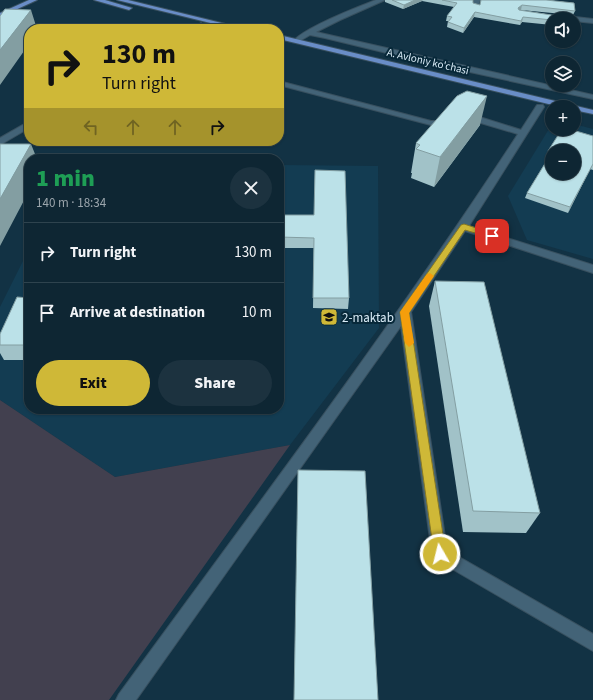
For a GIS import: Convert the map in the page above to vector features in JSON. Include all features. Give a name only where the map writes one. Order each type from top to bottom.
[{"type":"main road","points":[[0,7],[16,0]]},
{"type":"main road","points":[[0,15],[34,0]]},
{"type":"main road","points":[[97,0],[197,24]]},
{"type":"main road","points":[[120,0],[222,24]]},
{"type":"main road","name":"A. Avloniy ko'chasi","points":[[284,38],[545,100]]},
{"type":"main road","name":"A. Avloniy ko'chasi","points":[[284,45],[545,108]]},
{"type":"main road","name":"A. Avloniy ko'chasi","points":[[581,109],[593,112]]},
{"type":"main road","points":[[581,116],[593,119]]},
{"type":"street","points":[[296,41],[308,33],[359,8],[382,0]]},
{"type":"street","points":[[476,7],[477,0]]},
{"type":"street","points":[[581,20],[593,21]]},
{"type":"street","points":[[308,33],[593,97]]},
{"type":"street","points":[[284,84],[431,123],[441,124],[457,117],[523,133]]},
{"type":"street","points":[[125,700],[405,312],[464,227],[523,133],[545,109]]},
{"type":"street","points":[[0,142],[24,128]]},
{"type":"street","points":[[464,227],[593,269]]},
{"type":"street","points":[[405,312],[440,554],[593,643]]},
{"type":"shaded area","points":[[581,126],[593,129],[593,259],[527,240],[508,196],[545,135],[581,136]]},
{"type":"shaded area","name":"2-maktab","points":[[284,165],[378,166],[379,328],[290,445],[115,477],[0,400],[0,307],[24,259],[24,414],[284,414]]},
{"type":"shaded area","points":[[0,400],[115,477],[290,445],[109,700],[0,700]]},
{"type":"building","points":[[392,0],[415,0],[404,5]]},
{"type":"building","points":[[442,0],[473,0],[473,3],[480,5],[481,0],[546,0],[574,3],[575,11],[522,5],[518,8],[519,10],[545,14],[545,19],[523,17],[521,21],[475,12],[464,28],[448,22],[452,17],[447,16],[457,3]]},
{"type":"building","points":[[5,9],[31,10],[0,50],[0,16]]},
{"type":"building","points":[[467,91],[487,96],[440,157],[416,149],[420,145],[416,143],[457,96]]},
{"type":"building","points":[[581,132],[593,136],[593,164],[570,207],[527,193],[545,163],[545,180],[581,180],[581,144],[552,144],[558,136],[581,136]]},
{"type":"building","points":[[0,144],[24,144],[24,146],[30,146],[24,154],[0,199]]},
{"type":"building","points":[[315,170],[345,171],[349,298],[313,298],[314,238],[284,237],[284,215],[314,215]]},
{"type":"building","points":[[435,281],[484,282],[540,513],[473,511]]},
{"type":"building","points":[[17,297],[24,298],[24,345],[0,345],[0,334]]},
{"type":"building","points":[[298,470],[365,471],[378,700],[294,700]]},
{"type":"slow traffic","points":[[409,343],[405,312],[430,276]]},
{"type":"place","name":"2-maktab","points":[[329,317]]},
{"type":"route","points":[[440,554],[405,312],[464,227],[492,236]]}]
